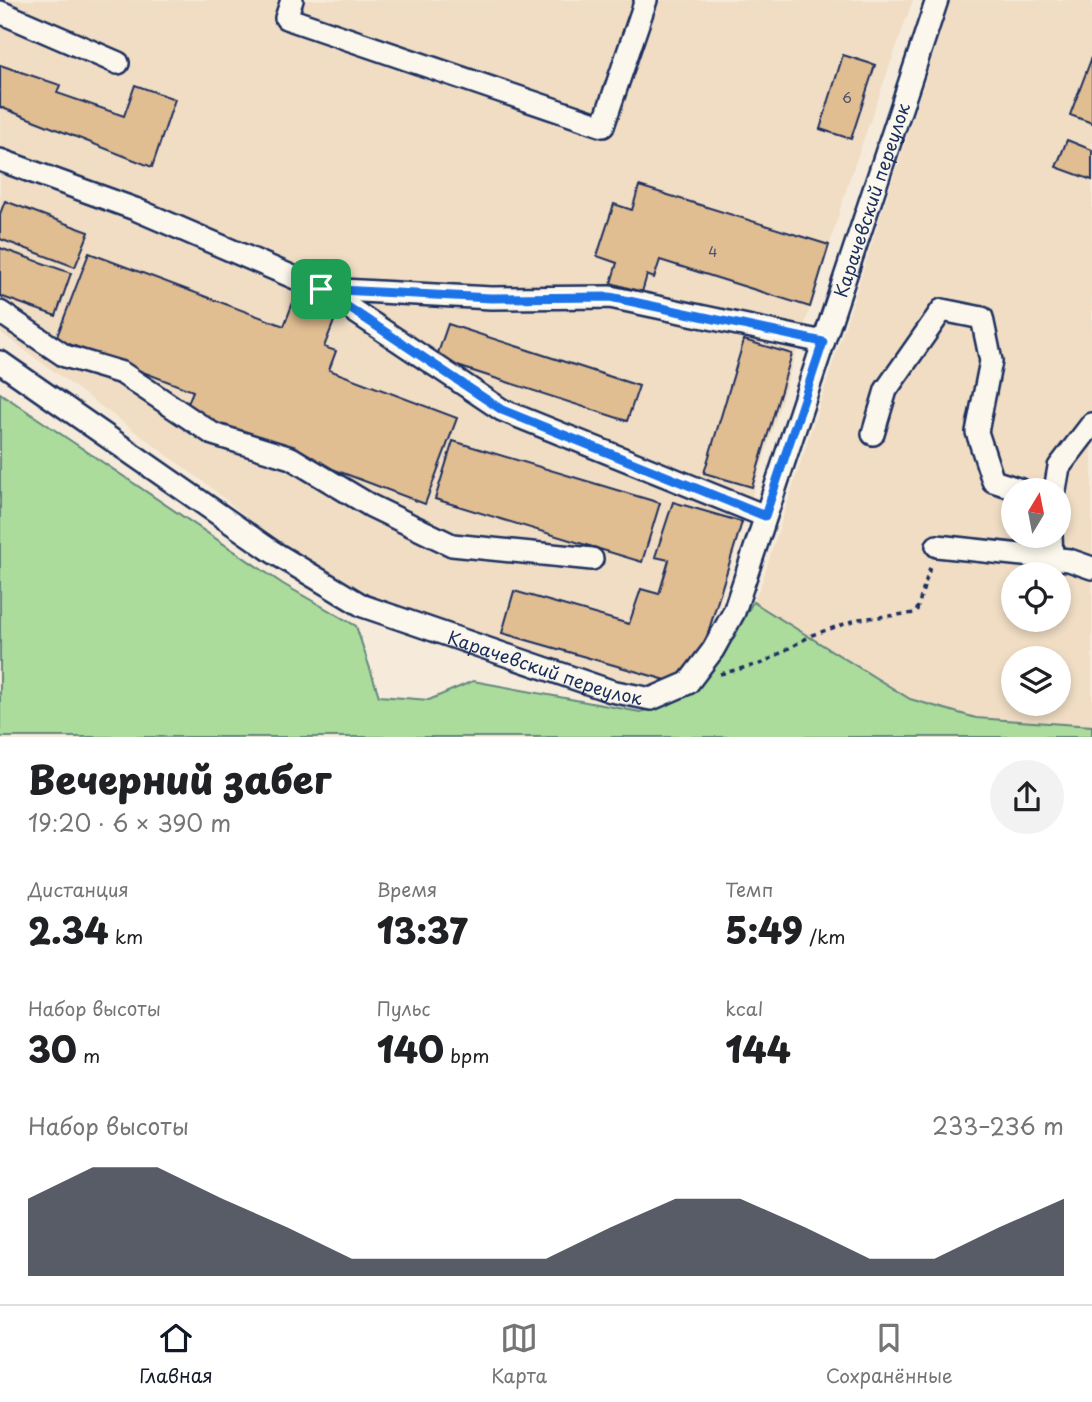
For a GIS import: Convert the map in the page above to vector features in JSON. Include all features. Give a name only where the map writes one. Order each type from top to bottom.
[{"type":"street","points":[[292,0],[286,18],[603,126],[646,0]]},
{"type":"street","name":"Карачевский переулок","points":[[0,362],[273,552],[363,606],[611,691],[651,699],[688,683],[713,650],[734,612],[937,0]]},
{"type":"street","points":[[0,12],[118,63]]},
{"type":"street","points":[[0,160],[135,209],[321,289],[502,410],[765,516]]},
{"type":"street","points":[[321,289],[491,298],[610,297],[823,342]]},
{"type":"street","points":[[873,434],[886,390],[942,310],[982,318],[991,361],[977,432],[993,481],[1001,484]]},
{"type":"street","points":[[0,312],[65,356],[122,373],[213,434],[291,458],[371,506],[452,545],[592,559]]},
{"type":"street","points":[[1057,478],[1059,467],[1092,424]]},
{"type":"street","points":[[937,546],[1069,560],[1092,568]]},
{"type":"street","points":[[1052,548],[1052,558]]},
{"type":"path","points":[[688,683],[764,663],[812,635],[859,620],[916,613],[937,546]]},
{"type":"shaded area","points":[[0,0],[913,0],[849,181],[702,659],[651,689],[375,612],[336,590],[205,483],[0,332]]},
{"type":"shaded area","points":[[951,0],[1092,0],[1092,726],[976,718],[910,699],[753,602]]},
{"type":"green space","points":[[0,393],[283,584],[356,626],[379,696],[429,700],[473,681],[640,712],[672,703],[697,686],[720,659],[753,602],[910,699],[976,718],[1092,726],[1092,737],[0,737]]},
{"type":"building","points":[[843,55],[875,65],[851,139],[820,129]]},
{"type":"building","points":[[1092,57],[1092,123],[1070,115]]},
{"type":"building","points":[[0,65],[60,85],[57,93],[124,116],[135,85],[175,99],[152,167],[0,107]]},
{"type":"building","points":[[1067,140],[1092,150],[1092,180],[1056,167]]},
{"type":"building","points":[[639,186],[829,245],[810,307],[660,260],[654,278],[647,275],[642,292],[611,283],[617,263],[597,256],[614,204],[632,210]]},
{"type":"building","points":[[5,201],[89,232],[75,267],[0,239],[0,214]]},
{"type":"building","points":[[0,248],[71,273],[56,316],[0,296]]},
{"type":"building","points":[[89,253],[284,326],[294,300],[336,316],[324,347],[336,351],[329,370],[457,418],[425,504],[184,413],[193,391],[56,339]]},
{"type":"building","points":[[448,324],[639,386],[627,421],[436,359]]},
{"type":"building","points":[[744,340],[792,354],[752,487],[704,473]]},
{"type":"building","points":[[453,441],[660,503],[642,562],[435,499]]},
{"type":"building","points":[[673,502],[742,522],[704,646],[673,682],[502,633],[514,591],[629,624],[641,589],[659,594],[669,560],[655,557]]},
{"type":"route","points":[[321,289],[491,298],[610,297],[823,342],[765,516],[502,410],[321,289]]}]
